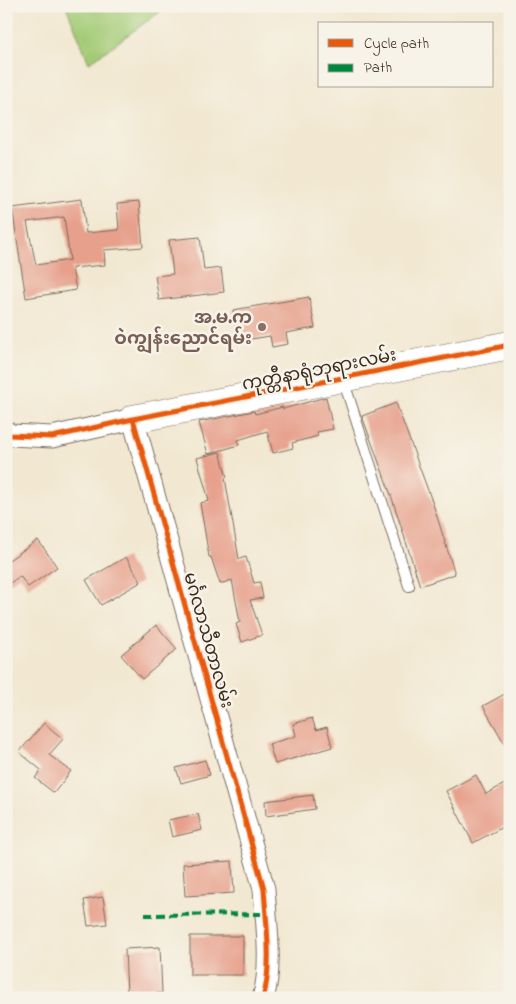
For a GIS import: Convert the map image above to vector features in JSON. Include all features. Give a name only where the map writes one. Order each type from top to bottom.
[{"type":"street","name":"ကုတ္တီနာရုံဘုရားလမ်း","points":[[133,418],[343,379],[510,345]]},
{"type":"street","points":[[6,432],[10,435],[52,436],[133,418]]},
{"type":"street","name":"မင်္ဂလာသီတာလမ်း","points":[[133,418],[264,889],[267,939],[266,989],[263,998]]},
{"type":"lane","points":[[343,379],[409,586]]},
{"type":"green space","points":[[66,6],[168,6],[89,63]]},
{"type":"building","points":[[82,199],[86,233],[119,230],[117,204],[139,202],[143,247],[104,250],[105,265],[72,268],[76,290],[26,298],[12,208]],"holes":[[[64,217],[70,260],[36,265],[27,222]]]},
{"type":"building","points":[[200,237],[204,270],[221,268],[224,292],[159,300],[155,276],[173,274],[169,240]]},
{"type":"building","points":[[309,297],[315,328],[286,333],[288,344],[272,347],[270,336],[239,341],[233,310]]},
{"type":"building","points":[[326,397],[333,429],[317,432],[318,436],[292,443],[293,448],[273,453],[267,431],[238,440],[239,445],[208,454],[199,422],[254,411],[255,414],[283,407],[283,409]]},
{"type":"building","points":[[396,403],[433,504],[455,574],[420,586],[392,498],[362,416]]},
{"type":"building","points":[[220,452],[227,477],[225,478],[239,559],[246,557],[254,583],[260,582],[263,598],[250,600],[262,635],[242,642],[236,624],[240,622],[232,580],[220,584],[211,557],[209,557],[200,503],[209,501],[197,458]]},
{"type":"building","points":[[38,540],[57,567],[28,587],[20,576],[6,586],[6,562]]},
{"type":"building","points":[[126,557],[141,582],[101,605],[86,580]]},
{"type":"building","points":[[156,625],[177,649],[142,679],[121,655]]},
{"type":"building","points":[[510,691],[510,753],[483,706]]},
{"type":"building","points":[[312,718],[316,730],[327,727],[332,747],[275,764],[269,744],[296,736],[293,724]]},
{"type":"building","points":[[44,723],[63,739],[49,755],[71,771],[54,793],[35,778],[41,770],[19,752]]},
{"type":"building","points":[[205,760],[210,775],[181,783],[176,768]]},
{"type":"building","points":[[476,775],[486,794],[510,781],[510,823],[473,843],[446,791]]},
{"type":"building","points":[[313,795],[315,809],[266,816],[265,801]]},
{"type":"building","points":[[198,814],[202,830],[172,837],[168,820]]},
{"type":"building","points":[[232,861],[234,893],[185,896],[183,864]]},
{"type":"building","points":[[103,897],[107,924],[88,926],[84,900]]},
{"type":"building","points":[[190,936],[243,936],[243,975],[190,975]]},
{"type":"building","points":[[160,947],[162,993],[127,995],[125,949]]},
{"type":"marked path","points":[[145,915],[265,914]]},
{"type":"cycle path","points":[[133,419],[510,345]]},
{"type":"cycle path","points":[[6,432],[10,435],[52,437],[133,419],[264,889],[268,972],[263,998]]},
{"type":"place","name":"အ.မ.က ဝဲကျွန်းညောင်ရမ်း","points":[[262,327]]}]
